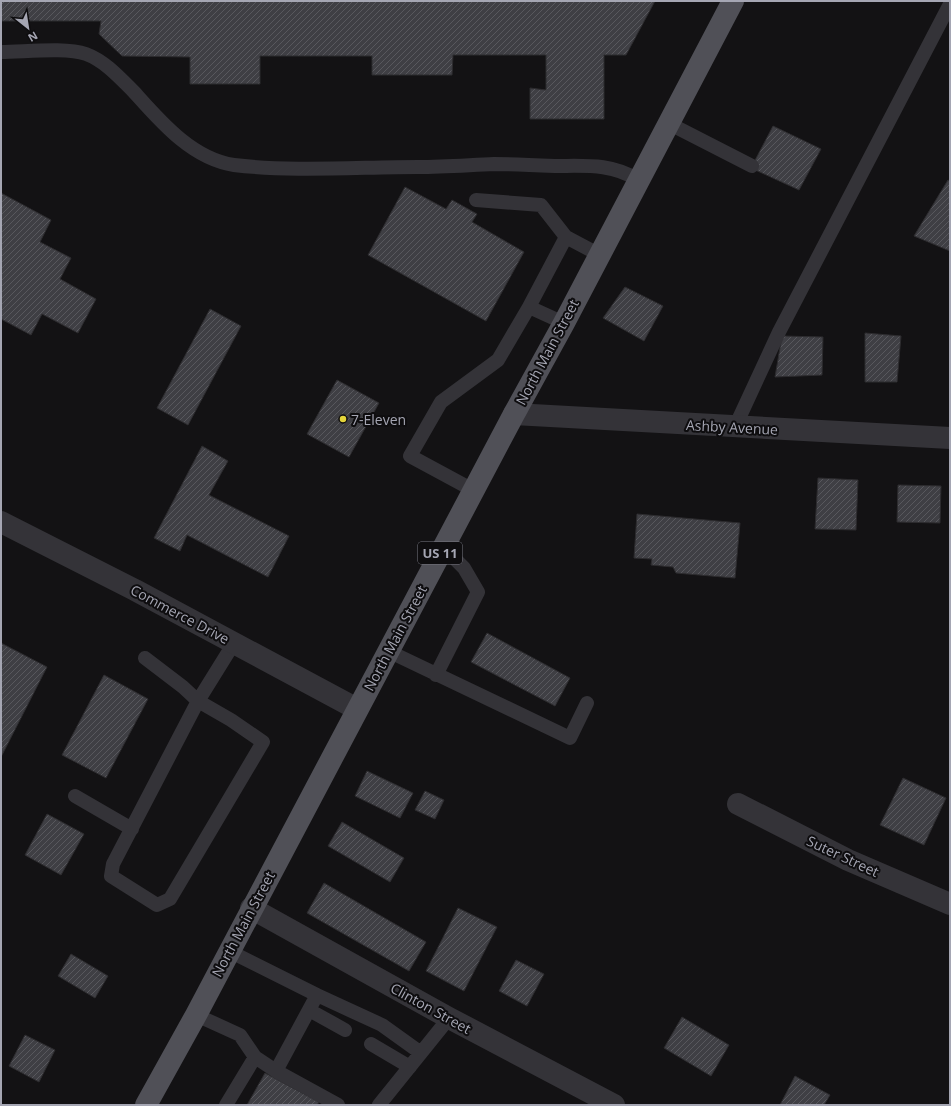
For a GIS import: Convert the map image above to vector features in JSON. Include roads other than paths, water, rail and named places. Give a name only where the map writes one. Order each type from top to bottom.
[{"type":"main road","name":"North Main Street","points":[[151,1103],[228,951],[473,490],[564,323],[598,254],[733,1]]},
{"type":"street","name":"Ashby Avenue","points":[[514,414],[735,427],[948,434]]},
{"type":"street","name":"Commerce Drive","points":[[1,522],[234,643],[357,709]]},
{"type":"street","name":"Suter Street","points":[[738,804],[848,860],[950,904]]},
{"type":"street","name":"Clinton Street","points":[[251,908],[449,1018],[614,1105]]},
{"type":"lane","points":[[735,427],[779,332],[950,4]]},
{"type":"lane","points":[[1,52],[58,51],[85,53],[122,79],[158,117],[190,146],[206,156],[228,164],[280,168],[419,167],[494,164],[584,165],[603,166],[617,170],[638,180]]},
{"type":"lane","points":[[668,123],[752,166]]},
{"type":"lane","points":[[476,200],[541,205],[566,237],[598,254]]},
{"type":"lane","points":[[473,490],[410,456],[441,402],[498,360],[566,237]]},
{"type":"lane","points":[[528,307],[564,323]]},
{"type":"lane","points":[[436,675],[478,592],[464,568],[443,547]]},
{"type":"lane","points":[[145,658],[183,687],[198,701],[231,720],[263,742],[170,899],[157,905],[111,876],[113,864],[198,701],[234,643]]},
{"type":"lane","points":[[388,651],[570,738],[587,703]]},
{"type":"lane","points":[[75,796],[132,829]]},
{"type":"lane","points":[[228,951],[382,1025],[421,1053]]},
{"type":"lane","points":[[276,1071],[317,995]]},
{"type":"lane","points":[[309,1010],[345,1030]]},
{"type":"lane","points":[[196,1015],[240,1034],[255,1057],[276,1071],[338,1105]]},
{"type":"lane","points":[[379,1105],[449,1018]]},
{"type":"lane","points":[[371,1044],[410,1067]]},
{"type":"lane","points":[[226,1105],[255,1057]]},
{"type":"place","name":"7-Eleven","points":[[343,419]]}]
